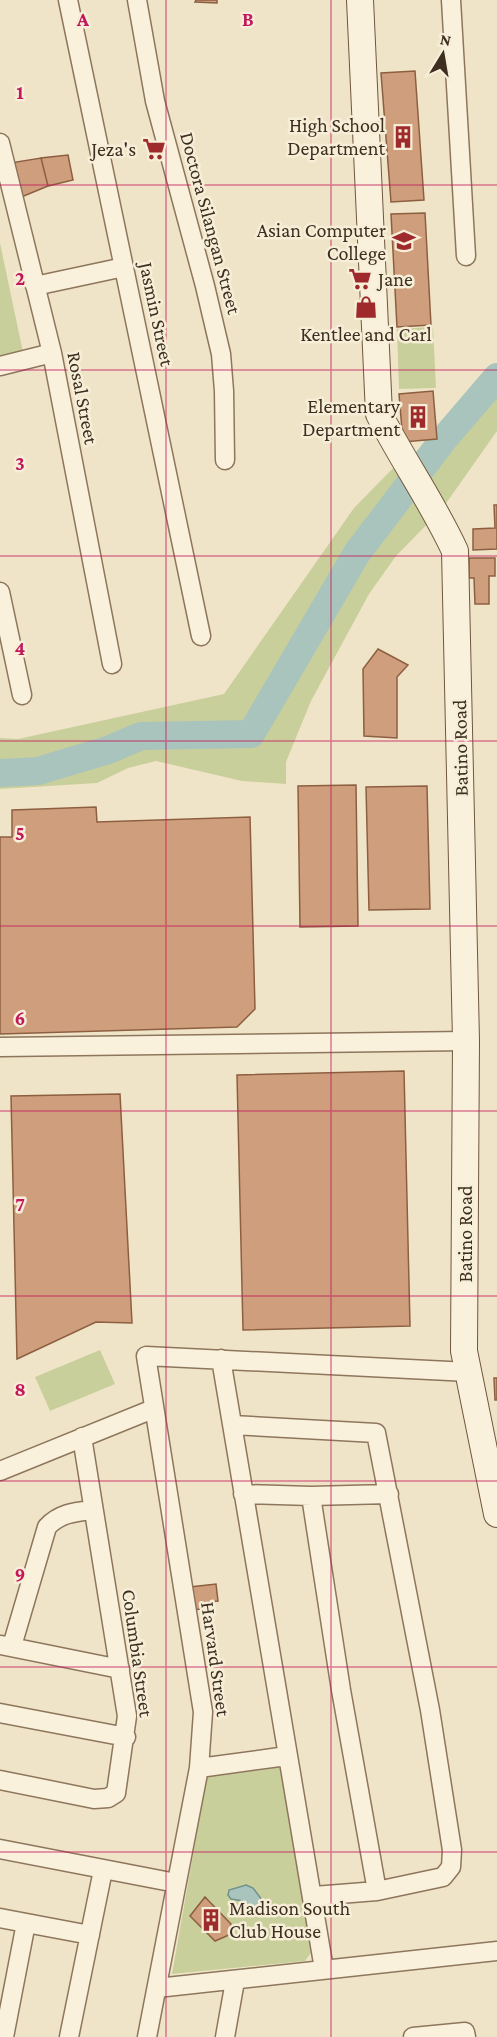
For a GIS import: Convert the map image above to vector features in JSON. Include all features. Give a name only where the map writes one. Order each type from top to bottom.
[{"type":"main road","name":"Batino Road","points":[[360,0],[379,414],[402,459],[440,516],[455,551],[466,1041],[464,1351],[497,1514]]},
{"type":"street","name":"Jasmin Street","points":[[68,0],[201,636]]},
{"type":"street","name":"Doctora Silangan Street","points":[[137,0],[155,100],[208,296],[220,354],[224,391],[225,460]]},
{"type":"street","points":[[451,0],[466,256]]},
{"type":"street","name":"Rosal Street","points":[[0,143],[7,197],[35,286],[52,353],[112,664]]},
{"type":"street","points":[[35,286],[124,267]]},
{"type":"street","points":[[0,366],[52,353]]},
{"type":"street","points":[[0,592],[22,695]]},
{"type":"street","points":[[0,1047],[466,1041]]},
{"type":"street","name":"Harvard Street","points":[[147,2037],[199,1768],[203,1712],[146,1356],[221,1359]]},
{"type":"street","points":[[324,1969],[314,1896],[287,1756],[221,1359],[469,1372]]},
{"type":"street","points":[[0,1471],[153,1409]]},
{"type":"street","points":[[232,1425],[376,1433],[430,1710],[452,1862],[443,1877],[377,1891],[314,1896]]},
{"type":"street","name":"Columbia Street","points":[[0,1780],[94,1799],[108,1798],[116,1793],[126,1737],[127,1716],[82,1437]]},
{"type":"street","points":[[243,1494],[311,1496],[389,1494]]},
{"type":"street","points":[[311,1496],[341,1690],[377,1891]]},
{"type":"street","points":[[93,1510],[68,1513],[54,1520],[48,1527],[6,1645],[120,1669]]},
{"type":"street","points":[[0,1713],[126,1737]]},
{"type":"street","points":[[199,1768],[287,1756]]},
{"type":"street","points":[[0,1850],[176,1883]]},
{"type":"street","points":[[69,2037],[104,1870]]},
{"type":"street","points":[[0,1918],[90,1935]]},
{"type":"street","points":[[4,2037],[26,1923]]},
{"type":"street","points":[[157,1988],[497,1951]]},
{"type":"street","points":[[225,2037],[235,1981]]},
{"type":"street","points":[[413,2037],[465,2032],[466,2037]]},
{"type":"green space","points":[[0,243],[24,357],[0,362]]},
{"type":"green space","points":[[433,327],[436,388],[399,389],[397,329]]},
{"type":"green space","points":[[497,377],[497,431],[442,509],[396,556],[369,594],[311,701],[286,762],[286,784],[242,781],[156,761],[128,768],[97,783],[0,789],[0,738],[18,739],[224,694],[354,508],[405,456],[444,440]]},
{"type":"green space","points":[[100,1350],[115,1384],[50,1411],[35,1377]]},
{"type":"green space","points":[[282,1767],[313,1950],[305,1961],[172,1974],[207,1776]]},
{"type":"water","points":[[246,1885],[253,1888],[262,1900],[258,1914],[250,1915],[243,1901],[231,1899],[228,1895],[229,1890]]},
{"type":"building","points":[[196,0],[217,0],[217,3],[195,2]]},
{"type":"building","name":"High School Department","points":[[415,71],[424,200],[391,202],[381,73]]},
{"type":"building","points":[[68,155],[73,180],[48,186],[41,158]]},
{"type":"building","points":[[41,158],[48,186],[19,198],[10,163]]},
{"type":"building","points":[[425,213],[431,325],[397,327],[391,214]]},
{"type":"building","name":"Elementary Department","points":[[433,391],[437,439],[403,442],[399,394]]},
{"type":"building","points":[[494,505],[497,505],[497,549],[473,550],[473,529],[495,528]]},
{"type":"building","points":[[469,558],[495,558],[495,576],[489,576],[489,604],[475,604],[474,578],[469,578]]},
{"type":"building","points":[[378,649],[408,665],[397,677],[397,738],[364,736],[363,669]]},
{"type":"building","points":[[356,785],[358,926],[300,927],[298,786]]},
{"type":"building","points":[[427,786],[430,909],[369,910],[366,787]]},
{"type":"building","points":[[96,807],[97,822],[250,817],[255,1009],[237,1027],[0,1034],[0,837],[12,837],[12,810]]},
{"type":"building","points":[[404,1071],[410,1326],[243,1330],[237,1075]]},
{"type":"building","points":[[120,1094],[132,1323],[96,1322],[17,1359],[11,1096]]},
{"type":"building","points":[[494,1378],[497,1378],[497,1400],[495,1400]]},
{"type":"building","points":[[216,1584],[218,1601],[209,1602],[209,1608],[193,1610],[190,1587]]},
{"type":"building","name":"Madison South Club House","points":[[205,1897],[231,1924],[229,1935],[215,1941],[190,1916]]},
{"type":"waterway","points":[[0,773],[38,771],[108,750],[141,736],[251,734],[357,553],[443,440],[497,377]]},
{"type":"place","name":"High School Department","points":[[403,137]]},
{"type":"place","name":"Jeza's","points":[[154,149]]},
{"type":"place","name":"Asian Computer College","points":[[404,241]]},
{"type":"place","name":"Jane","points":[[360,279]]},
{"type":"place","name":"Kentlee and Carl","points":[[366,307]]},
{"type":"place","name":"Elementary Department","points":[[418,417]]},
{"type":"place","name":"Madison South Club House","points":[[211,1920]]}]
